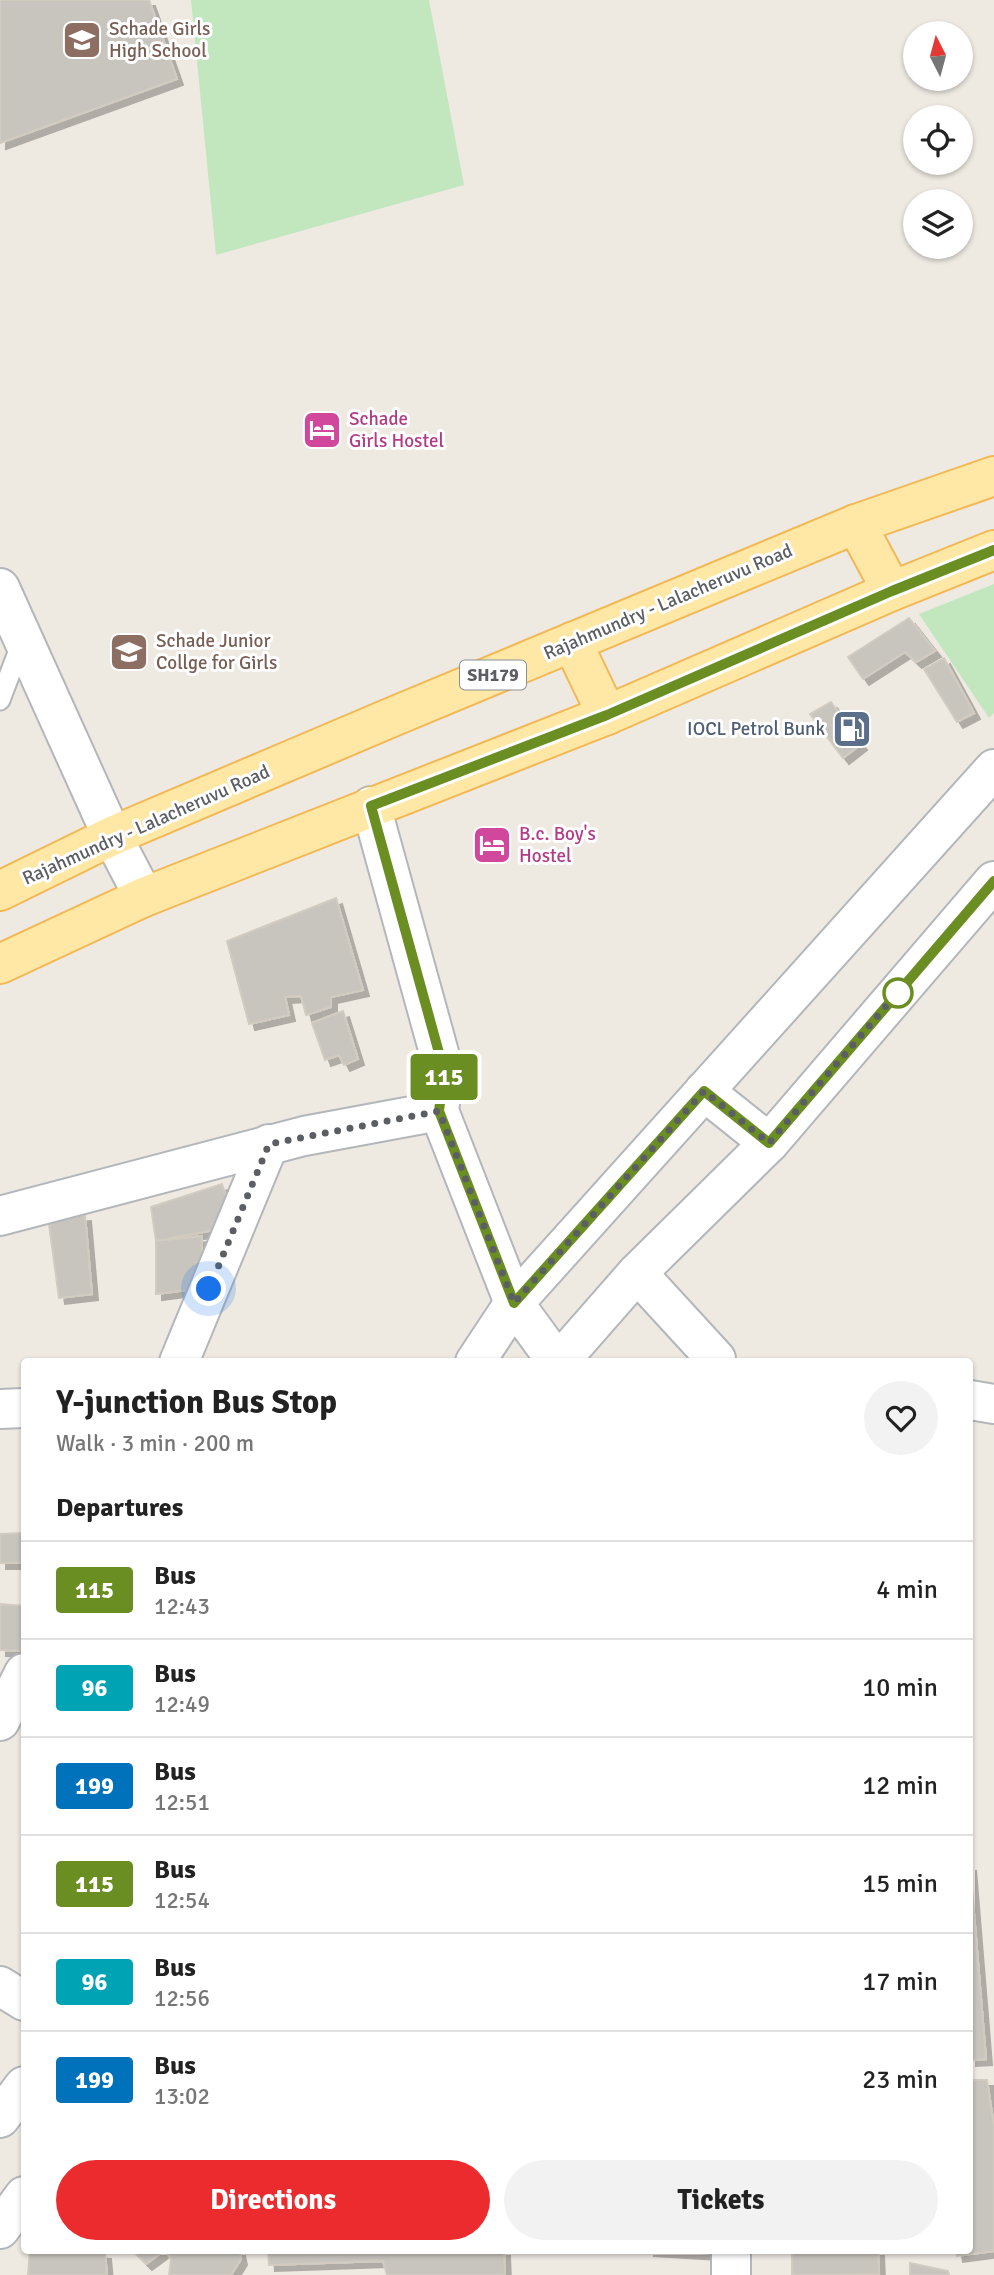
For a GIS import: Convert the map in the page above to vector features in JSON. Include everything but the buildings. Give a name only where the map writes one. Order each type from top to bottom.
[{"type":"main road","name":"Rajahmundry - Lalacheruvu Road","points":[[0,891],[112,836],[572,642],[856,524],[994,476]]},
{"type":"main road","points":[[856,524],[892,591]]},
{"type":"main road","points":[[0,964],[144,897],[607,715],[892,591],[994,550]]},
{"type":"main road","points":[[572,642],[607,715]]},
{"type":"street","points":[[0,588],[112,836],[144,897]]},
{"type":"street","points":[[478,1358],[514,1303],[994,769]]},
{"type":"street","points":[[371,806],[444,1071],[439,1111],[514,1303],[555,1358]]},
{"type":"street","points":[[562,1358],[637,1273],[769,1143],[994,881]]},
{"type":"street","points":[[704,1091],[769,1143]]},
{"type":"street","points":[[0,1216],[269,1144],[439,1111]]},
{"type":"street","points":[[181,1358],[269,1144]]},
{"type":"street","points":[[637,1273],[719,1358]]},
{"type":"street","points":[[973,1400],[994,1404]]},
{"type":"street","points":[[0,1409],[21,1408]]},
{"type":"street","points":[[0,1721],[21,1679]]},
{"type":"street","points":[[0,1986],[21,1999]]},
{"type":"street","points":[[0,2118],[21,2091]]},
{"type":"street","points":[[0,2229],[21,2200]]},
{"type":"street","points":[[731,2254],[731,2275]]},
{"type":"lane","points":[[0,700],[23,639]]},
{"type":"green space","points":[[191,0],[429,0],[464,185],[216,255]]},
{"type":"green space","points":[[994,584],[994,713],[989,718],[919,614]]},
{"type":"bus line","name":"115","points":[[994,550],[892,591],[607,715],[371,806],[444,1071],[439,1111],[514,1303],[704,1091],[769,1143],[994,881]]},
{"type":"place","name":"Schade Girls High School","points":[[82,40]]},
{"type":"place","name":"Schade Girls Hostel","points":[[322,430]]},
{"type":"place","name":"Schade Junior Collge for Girls","points":[[129,652]]},
{"type":"place","name":"IOCL Petrol Bunk","points":[[852,729]]},
{"type":"place","name":"B.c. Boy's Hostel","points":[[492,845]]},
{"type":"route","points":[[209,1289],[269,1144],[439,1111],[514,1303],[704,1091],[769,1143],[904,985],[898,993]]}]
